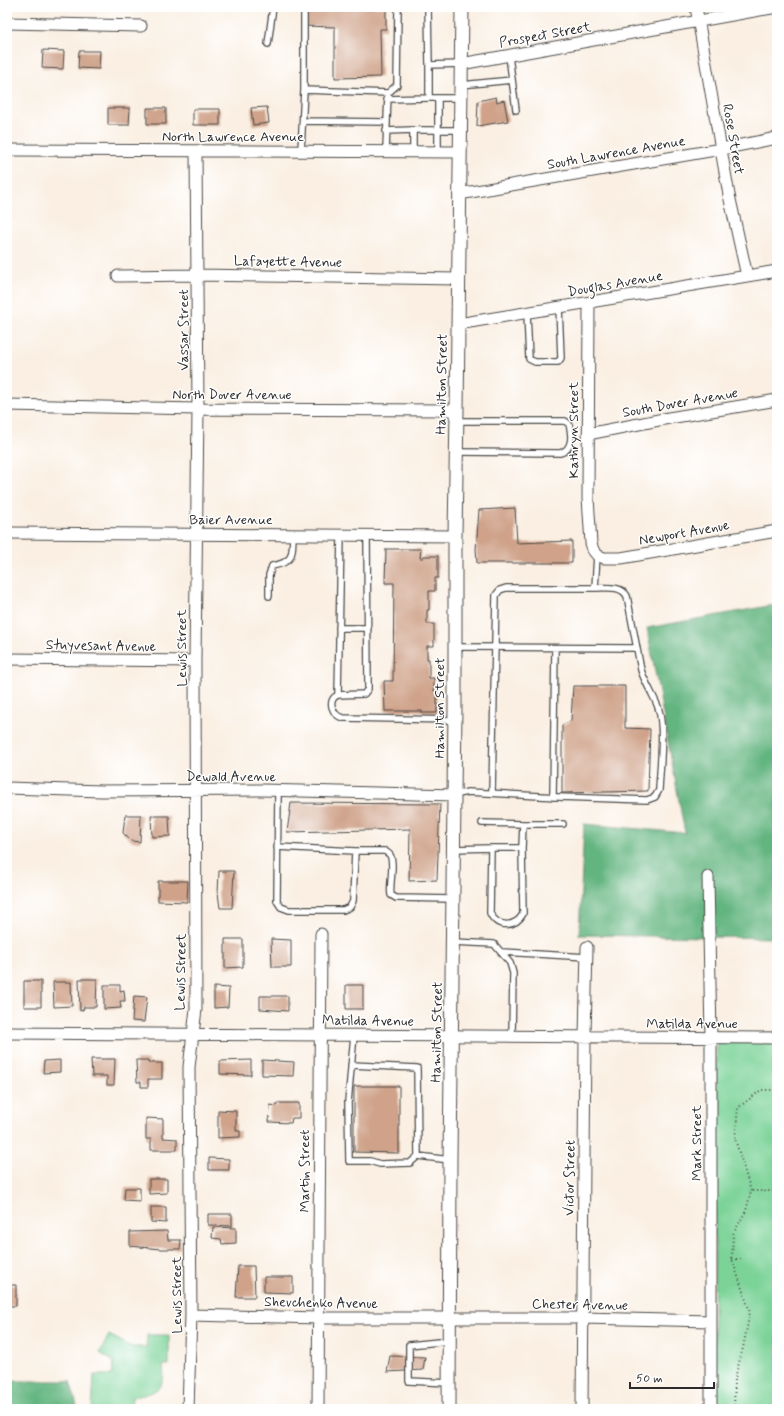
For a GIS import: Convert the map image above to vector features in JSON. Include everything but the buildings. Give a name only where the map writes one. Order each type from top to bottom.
[{"type":"street","name":"Hamilton Street","points":[[449,1409],[455,720],[455,536],[462,7]]},
{"type":"street","name":"Rose Street","points":[[696,7],[721,149],[747,276]]},
{"type":"street","name":"Prospect Street","points":[[461,64],[777,7]]},
{"type":"street","points":[[7,23],[142,26]]},
{"type":"street","name":"South Lawrence Avenue","points":[[459,194],[777,138]]},
{"type":"street","name":"North Lawrence Avenue","points":[[7,150],[460,152]]},
{"type":"street","name":"Vassar Street","points":[[196,151],[198,275],[197,534]]},
{"type":"street","name":"Douglas Avenue","points":[[458,324],[777,271]]},
{"type":"street","name":"Lafayette Avenue","points":[[118,276],[198,275],[458,279]]},
{"type":"street","name":"Kathryn Street","points":[[589,303],[588,498],[591,543],[593,550],[597,555]]},
{"type":"street","name":"South Dover Avenue","points":[[588,434],[669,418],[777,400]]},
{"type":"street","name":"North Dover Avenue","points":[[7,405],[457,415]]},
{"type":"street","name":"Newport Avenue","points":[[597,555],[604,558],[621,558],[777,531]]},
{"type":"street","name":"Baier Avenue","points":[[7,533],[455,536]]},
{"type":"street","name":"Lewis Street","points":[[188,1409],[191,1315],[189,1067],[196,1009],[195,661],[197,534]]},
{"type":"street","name":"Stuyvesant Avenue","points":[[7,659],[195,661]]},
{"type":"street","name":"Dewald Avenue","points":[[7,788],[102,791],[278,790],[454,795]]},
{"type":"street","name":"Mark Street","points":[[708,877],[711,1038],[711,1409]]},
{"type":"street","name":"Martin Street","points":[[318,1409],[321,934]]},
{"type":"street","name":"Victor Street","points":[[582,1409],[587,952]]},
{"type":"street","name":"Matilda Avenue","points":[[7,1033],[777,1038]]},
{"type":"street","name":"Shevchenko Avenue","points":[[191,1315],[319,1318],[450,1318]]},
{"type":"street","name":"Chester Avenue","points":[[450,1318],[582,1318],[711,1321]]},
{"type":"lane","points":[[268,44],[273,7]]},
{"type":"lane","points":[[301,151],[304,90],[304,7]]},
{"type":"lane","points":[[386,151],[388,96],[397,85],[398,7]]},
{"type":"lane","points":[[428,7],[428,98]]},
{"type":"lane","points":[[509,56],[516,110]]},
{"type":"lane","points":[[429,65],[461,64]]},
{"type":"lane","points":[[304,90],[438,98],[512,80]]},
{"type":"lane","points":[[438,98],[438,151]]},
{"type":"lane","points":[[303,121],[387,122]]},
{"type":"lane","points":[[386,130],[460,130]]},
{"type":"lane","points":[[413,152],[414,130]]},
{"type":"lane","points":[[527,313],[529,360],[535,362],[558,362],[561,358],[560,308]]},
{"type":"lane","points":[[456,452],[560,453],[566,451],[570,446],[571,430],[569,424],[565,421],[457,415]]},
{"type":"lane","points":[[269,596],[270,570],[272,566],[279,565],[289,560],[292,555],[293,535]]},
{"type":"lane","points":[[338,695],[341,535]]},
{"type":"lane","points":[[367,535],[368,689],[367,692],[362,695],[334,696],[331,706],[333,712],[339,718],[455,720]]},
{"type":"lane","points":[[595,588],[597,555]]},
{"type":"lane","points":[[454,795],[468,792],[647,800],[655,797],[659,790],[662,723],[658,707],[645,682],[641,670],[627,596],[624,591],[619,588],[506,588],[500,590],[496,595],[492,793]]},
{"type":"lane","points":[[339,628],[368,628]]},
{"type":"lane","points":[[455,647],[636,648]]},
{"type":"lane","points":[[553,797],[556,648]]},
{"type":"lane","points":[[278,790],[277,901],[281,907],[289,910],[343,910],[350,907],[353,901],[355,851]]},
{"type":"lane","points":[[482,823],[563,824]]},
{"type":"lane","points":[[491,848],[490,913],[493,920],[499,923],[512,924],[519,921],[523,914],[523,824]]},
{"type":"lane","points":[[277,847],[385,851],[390,855],[392,862],[391,895],[396,898],[453,899]]},
{"type":"lane","points":[[454,849],[522,848]]},
{"type":"lane","points":[[453,942],[494,944],[510,963],[513,973],[512,1037]]},
{"type":"lane","points":[[502,952],[587,952]]},
{"type":"lane","points":[[354,1035],[348,1102],[349,1161],[370,1161],[380,1164],[410,1163],[418,1156],[450,1160]]},
{"type":"lane","points":[[351,1065],[417,1068],[418,1156]]},
{"type":"lane","points":[[449,1383],[409,1381],[410,1345],[450,1341]]},
{"type":"path","points":[[734,1409],[736,1378],[750,1312],[732,1259],[733,1234],[746,1211],[751,1191],[735,1139],[738,1108],[761,1090],[777,1090]]},
{"type":"path","points":[[751,1191],[777,1191]]},
{"type":"path","points":[[732,1259],[744,1259]]},
{"type":"green space","points":[[774,605],[777,616],[777,938],[579,935],[584,824],[685,833],[647,628]]},
{"type":"green space","points":[[777,1032],[777,1409],[713,1409],[717,1039]]},
{"type":"green space","points":[[109,1335],[132,1347],[147,1347],[147,1335],[169,1335],[169,1365],[163,1365],[163,1380],[157,1389],[152,1392],[132,1397],[131,1409],[92,1409],[94,1375],[112,1375],[114,1362],[100,1353]]},
{"type":"green space","points":[[7,1381],[70,1381],[78,1409],[7,1409]]}]
